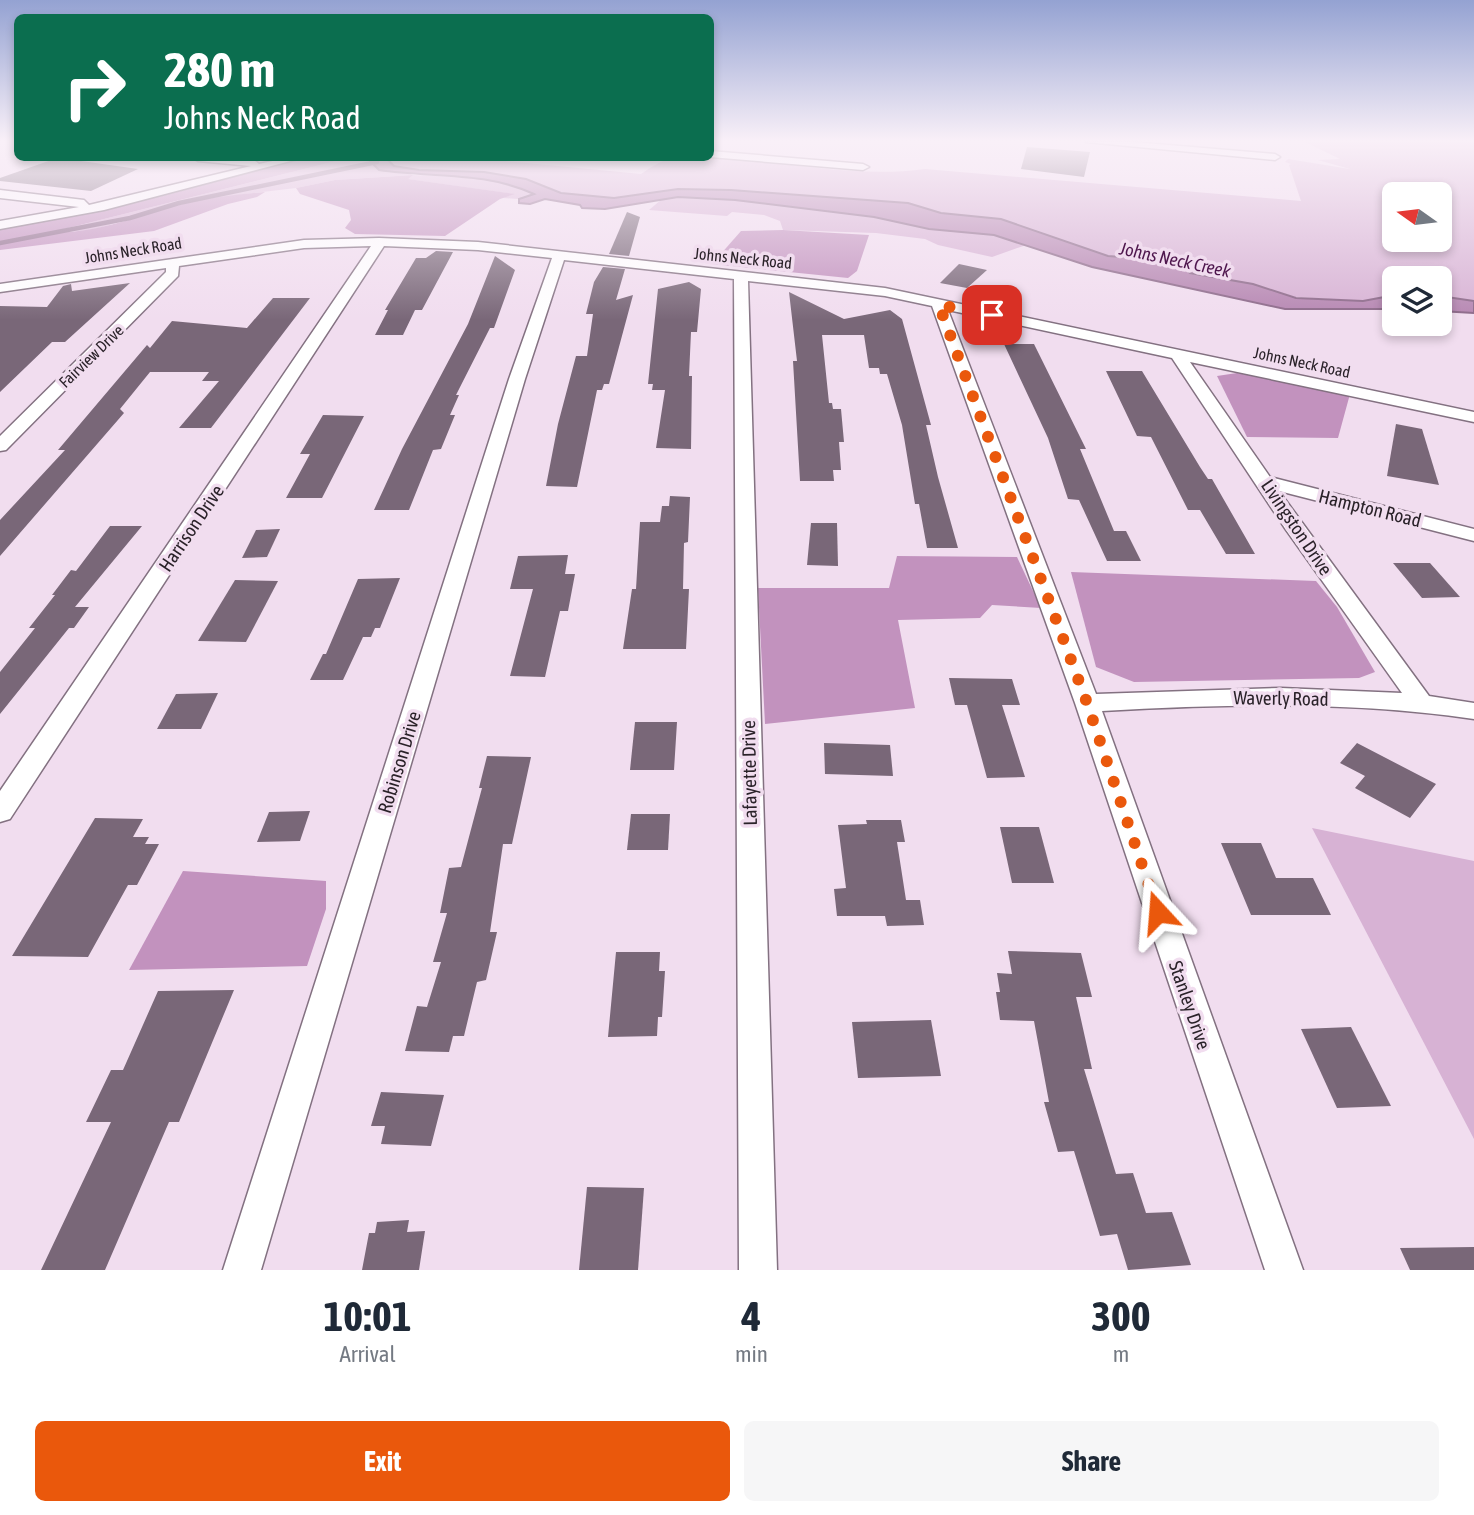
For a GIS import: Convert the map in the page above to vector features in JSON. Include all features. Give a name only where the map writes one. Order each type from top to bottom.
[{"type":"street","points":[[63,201],[104,206]]},
{"type":"street","points":[[0,225],[123,201]]},
{"type":"street","name":"Johns Neck Road","points":[[0,288],[276,246],[379,242],[478,246],[885,292],[1474,416]]},
{"type":"street","name":"Harrison Drive","points":[[0,812],[374,255],[379,242]]},
{"type":"street","name":"Robinson Drive","points":[[242,1270],[513,392],[559,256]]},
{"type":"street","name":"Fairview Drive","points":[[0,446],[173,273],[172,262]]},
{"type":"street","name":"Lafayette Drive","points":[[741,275],[758,1270]]},
{"type":"street","name":"Stanley Drive","points":[[939,305],[1087,703],[1284,1270]]},
{"type":"street","name":"Livingston Drive","points":[[1176,352],[1267,482],[1296,530],[1420,701]]},
{"type":"street","name":"Hampton Road","points":[[1267,482],[1474,535]]},
{"type":"street","name":"Waverly Road","points":[[1087,703],[1209,697],[1420,701],[1474,710]]},
{"type":"shaded area","points":[[136,201],[175,201],[52,232],[69,232],[101,227],[199,201],[239,201],[154,231],[0,250],[0,228]]},
{"type":"shaded area","points":[[175,201],[202,201],[179,205],[92,230],[48,233]]},
{"type":"shaded area","points":[[322,201],[497,201],[445,236],[355,234],[345,228],[351,220],[349,210]]},
{"type":"shaded area","points":[[519,201],[538,201],[519,203]]},
{"type":"shaded area","points":[[558,201],[652,201],[605,209],[582,208],[580,205]]},
{"type":"shaded area","points":[[659,201],[745,201],[874,217],[929,229],[994,235],[1026,245],[992,257],[938,245],[925,239],[876,233],[783,230],[780,221],[764,215],[732,212],[727,216],[649,210]]},
{"type":"shaded area","points":[[745,201],[908,203],[941,213],[1001,219],[1108,256],[1175,261],[1190,273],[1253,284],[1296,298],[1363,301],[1382,297],[1382,309],[1285,309],[1092,267],[994,235],[929,229],[874,217]]},
{"type":"shaded area","points":[[880,201],[1382,201],[1382,252],[1452,252],[1452,201],[1474,201],[1474,301],[1452,298],[1452,266],[1382,266],[1382,297],[1363,301],[1295,297],[1253,284],[1190,273],[1175,261],[1108,256],[1001,219],[941,213],[908,203]]},
{"type":"shaded area","points":[[783,230],[869,235],[857,271],[848,278],[712,264],[741,231]]},
{"type":"shaded area","points":[[1452,298],[1474,301],[1474,313],[1452,312]]},
{"type":"shaded area","points":[[1237,373],[1350,394],[1338,438],[1247,437],[1217,376]]},
{"type":"shaded area","points":[[897,556],[1017,557],[1041,608],[992,605],[980,618],[898,620],[915,708],[765,724],[758,588],[889,588]]},
{"type":"shaded area","points":[[1071,572],[1316,581],[1337,607],[1375,672],[1359,678],[1134,682],[1096,667]]},
{"type":"shaded area","points":[[1312,828],[1474,861],[1474,1139]]},
{"type":"shaded area","points":[[183,871],[326,881],[326,909],[307,966],[129,970]]},
{"type":"building","points":[[627,212],[640,217],[629,256],[609,254]]},
{"type":"building","points":[[436,251],[453,252],[422,310],[415,310],[403,335],[375,335],[388,310],[385,310],[416,258],[426,258]]},
{"type":"building","points":[[495,256],[515,270],[494,328],[490,328],[456,395],[459,395],[450,415],[455,415],[441,449],[433,450],[409,510],[374,510],[402,449],[468,324]]},
{"type":"building","points":[[959,264],[987,270],[967,288],[940,283]]},
{"type":"building","points":[[603,267],[625,269],[616,300],[633,295],[609,384],[604,384],[602,390],[597,390],[577,487],[546,486],[558,424],[576,356],[587,356],[593,314],[586,314],[594,282]]},
{"type":"building","points":[[689,282],[701,289],[697,332],[691,332],[691,449],[656,448],[665,390],[652,390],[653,384],[648,384],[658,289]]},
{"type":"building","points":[[130,283],[65,342],[52,342],[0,392],[0,306],[47,307],[63,286],[71,284],[72,291]]},
{"type":"building","points":[[789,292],[844,319],[890,310],[902,319],[931,425],[926,425],[958,548],[927,548],[919,504],[915,504],[902,425],[887,374],[880,374],[879,368],[869,368],[864,335],[822,335],[829,403],[832,403],[833,409],[841,409],[844,442],[839,442],[841,470],[833,470],[834,481],[800,481],[793,361],[797,361]]},
{"type":"building","points":[[273,298],[310,298],[211,428],[179,428],[219,381],[202,381],[209,372],[150,372],[120,409],[124,413],[0,556],[0,520],[65,450],[58,450],[147,345],[150,348],[172,321],[247,328]]},
{"type":"building","points":[[1004,344],[1034,344],[1086,449],[1080,449],[1114,531],[1126,531],[1141,561],[1107,561],[1079,500],[1068,499],[1048,438]]},
{"type":"building","points":[[1106,371],[1142,371],[1200,467],[1208,479],[1212,479],[1255,554],[1226,554],[1200,510],[1188,510],[1151,437],[1137,436]]},
{"type":"building","points":[[323,415],[364,416],[322,498],[286,498],[310,454],[300,454]]},
{"type":"building","points":[[1396,424],[1422,429],[1439,485],[1387,476]]},
{"type":"building","points":[[670,496],[690,497],[688,542],[684,543],[683,589],[689,589],[686,649],[623,649],[632,589],[636,589],[640,522],[660,522],[662,506],[669,506]]},
{"type":"building","points":[[811,523],[837,523],[838,566],[807,565]]},
{"type":"building","points":[[110,526],[142,526],[75,607],[89,607],[74,628],[69,628],[0,714],[0,672],[35,628],[29,628],[55,595],[52,595],[71,570],[76,571]]},
{"type":"building","points":[[280,529],[267,557],[242,558],[256,530]]},
{"type":"building","points":[[568,555],[565,574],[575,574],[568,611],[560,611],[545,677],[510,676],[533,589],[510,589],[518,556]]},
{"type":"building","points":[[1393,563],[1430,563],[1460,597],[1422,598]]},
{"type":"building","points":[[400,578],[380,628],[375,628],[371,637],[363,637],[343,680],[310,680],[323,654],[326,654],[358,579]]},
{"type":"building","points":[[235,580],[278,581],[246,642],[198,641]]},
{"type":"building","points":[[949,678],[1012,679],[1020,705],[1002,705],[1025,777],[987,778],[967,705],[955,705]]},
{"type":"building","points":[[218,693],[201,729],[157,729],[176,694]]},
{"type":"building","points":[[635,722],[677,722],[674,770],[630,770]]},
{"type":"building","points":[[824,743],[890,745],[893,776],[825,774]]},
{"type":"building","points":[[1357,743],[1436,784],[1410,818],[1355,788],[1365,776],[1340,763]]},
{"type":"building","points":[[487,756],[531,757],[512,844],[503,844],[490,932],[497,932],[486,980],[477,982],[464,1036],[453,1036],[449,1052],[405,1051],[417,1006],[427,1007],[441,962],[433,962],[447,913],[440,913],[449,868],[461,867],[482,788],[479,788]]},
{"type":"building","points":[[310,811],[300,841],[257,842],[269,812]]},
{"type":"building","points":[[631,814],[670,814],[668,850],[627,850]]},
{"type":"building","points":[[95,818],[143,819],[133,837],[149,837],[145,844],[159,844],[137,885],[128,885],[88,957],[12,956]]},
{"type":"building","points":[[866,820],[901,820],[905,842],[897,842],[906,900],[920,900],[924,925],[887,926],[885,916],[837,916],[834,889],[846,888],[838,825],[867,824]]},
{"type":"building","points":[[1000,827],[1039,827],[1054,883],[1012,883]]},
{"type":"building","points":[[1221,843],[1261,843],[1276,878],[1313,878],[1331,915],[1251,915]]},
{"type":"building","points":[[1008,951],[1081,953],[1092,997],[1076,997],[1092,1069],[1084,1069],[1116,1174],[1133,1173],[1146,1213],[1172,1212],[1191,1265],[1128,1270],[1117,1234],[1100,1236],[1074,1151],[1058,1152],[1044,1102],[1049,1102],[1034,1021],[1000,1020],[996,992],[1000,992],[997,973],[1012,974]]},
{"type":"building","points":[[616,952],[660,952],[659,971],[665,971],[662,1017],[658,1017],[657,1036],[608,1037]]},
{"type":"building","points":[[234,990],[179,1122],[169,1122],[105,1270],[41,1270],[111,1122],[86,1122],[111,1070],[123,1070],[158,991]]},
{"type":"building","points":[[931,1020],[941,1076],[858,1078],[852,1022]]},
{"type":"building","points":[[1351,1027],[1391,1106],[1337,1108],[1301,1029]]},
{"type":"building","points":[[381,1092],[444,1095],[431,1146],[381,1144],[385,1126],[371,1126]]},
{"type":"building","points":[[587,1187],[644,1188],[638,1270],[579,1270]]},
{"type":"building","points":[[409,1220],[407,1232],[425,1231],[419,1270],[362,1270],[369,1233],[375,1233],[377,1222]]},
{"type":"building","points":[[1474,1247],[1474,1270],[1410,1270],[1400,1248]]},
{"type":"waterway","points":[[0,243],[130,218],[187,201]]},
{"type":"route","points":[[992,315],[939,305],[1087,703],[1158,912]]},
{"type":"water label","name":"Johns Neck Creek","points":[[1175,260]]}]
